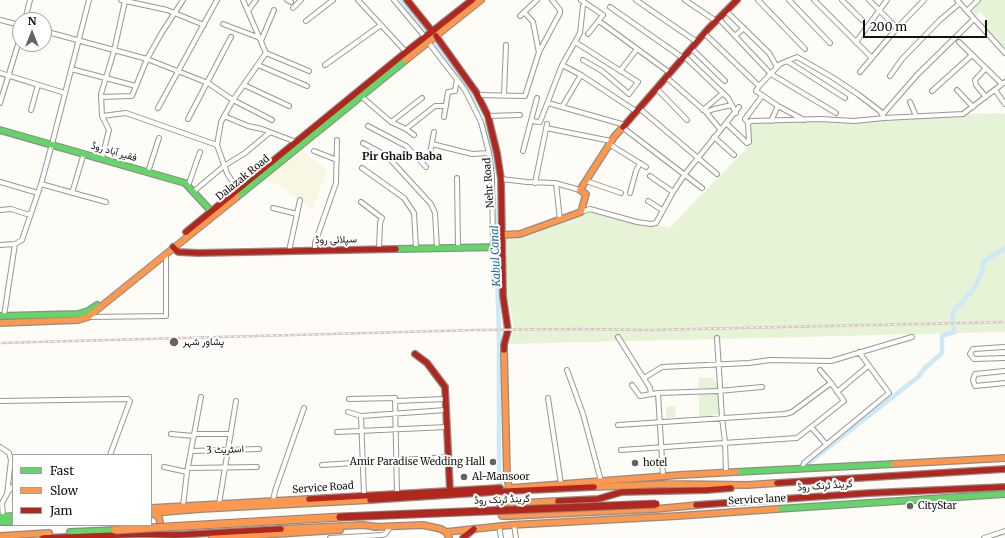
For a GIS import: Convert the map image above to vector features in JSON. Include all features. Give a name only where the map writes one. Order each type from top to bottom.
[{"type":"main road","name":"Dalazak Road","points":[[203,221],[211,211],[231,198],[237,190],[296,144],[362,97],[472,0]]},
{"type":"main road","name":"Dalazak Road","points":[[88,317],[184,235],[231,198],[406,52],[430,37],[481,0]]},
{"type":"main road","points":[[501,235],[520,234],[582,212],[586,194],[580,190],[610,142],[639,111],[704,33],[737,0]]},
{"type":"main road","name":"Nehr Road","points":[[410,1],[430,37],[477,95],[488,116],[497,153],[500,179],[503,296],[508,330],[504,345],[507,476],[504,490]]},
{"type":"main road","name":"فقیر آباد روڈ","points":[[0,130],[185,183],[211,211]]},
{"type":"main road","name":"سپلائی روڈ","points":[[172,246],[178,252],[198,253],[501,246]]},
{"type":"main road","name":"Dalazak Road","points":[[4,319],[75,315],[88,311],[164,253]]},
{"type":"main road","points":[[4,319],[78,320],[88,317]]},
{"type":"main road","points":[[415,354],[427,363],[445,387],[450,491]]},
{"type":"main road","points":[[504,490],[663,476],[1005,458]]},
{"type":"main road","name":"گرینڈ ٹرنک روڈ","points":[[152,511],[168,512],[504,490],[649,485],[748,485],[1005,469]]},
{"type":"main road","points":[[649,477],[649,485]]},
{"type":"main road","points":[[699,505],[655,509],[539,515],[504,516],[500,514],[500,508],[505,504],[602,499],[622,492],[707,490],[748,485]]},
{"type":"main road","name":"گرینڈ ٹرنک روڈ","points":[[0,536],[379,515],[656,504],[723,504],[870,493],[1005,487]]},
{"type":"main road","name":"Service Road","points":[[152,511],[182,506],[364,495],[504,490]]},
{"type":"main road","points":[[870,493],[871,503]]},
{"type":"main road","name":"Service lane","points":[[447,535],[452,530],[512,525],[678,516],[1005,494]]},
{"type":"main road","points":[[723,504],[724,512]]},
{"type":"main road","points":[[152,512],[159,517],[160,521],[160,531],[157,534]]},
{"type":"main road","points":[[168,512],[164,525],[166,532],[170,535]]},
{"type":"main road","points":[[1,519],[12,516]]},
{"type":"main road","points":[[1,519],[12,522]]},
{"type":"main road","points":[[43,538],[116,537],[157,534],[170,535],[363,525],[378,527]]},
{"type":"main road","points":[[212,538],[423,525],[436,527],[447,535]]},
{"type":"main road","points":[[116,537],[117,526]]},
{"type":"main road","points":[[463,538],[474,528]]},
{"type":"street","points":[[27,12],[30,0]]},
{"type":"street","points":[[0,245],[15,244],[22,240],[41,184],[89,0]]},
{"type":"street","points":[[101,97],[132,96],[147,59],[183,0]]},
{"type":"street","points":[[158,108],[217,0]]},
{"type":"street","points":[[243,0],[266,53],[309,71]]},
{"type":"street","points":[[248,11],[256,0]]},
{"type":"street","points":[[293,8],[301,0]]},
{"type":"street","points":[[306,21],[333,0]]},
{"type":"street","points":[[358,0],[406,52]]},
{"type":"street","points":[[394,0],[430,37],[465,90],[482,122],[490,153],[492,176],[493,246]]},
{"type":"street","points":[[520,16],[537,0]]},
{"type":"street","points":[[477,95],[525,96],[539,53],[560,14],[560,10],[552,0]]},
{"type":"street","points":[[581,0],[603,15],[588,34]]},
{"type":"street","points":[[636,0],[697,42]]},
{"type":"street","points":[[685,0],[717,20],[735,36],[771,74],[836,113]]},
{"type":"street","points":[[758,0],[805,49]]},
{"type":"street","points":[[789,0],[830,43]]},
{"type":"street","points":[[814,0],[872,58]]},
{"type":"street","points":[[842,0],[862,20]]},
{"type":"street","points":[[869,0],[897,28]]},
{"type":"street","points":[[856,42],[887,0]]},
{"type":"street","points":[[860,72],[897,28],[924,0]]},
{"type":"street","points":[[967,11],[978,0]]},
{"type":"street","points":[[102,158],[109,130],[102,116],[101,97],[114,51],[123,1],[168,10],[204,25]]},
{"type":"street","points":[[890,76],[902,59],[958,2],[1005,53]]},
{"type":"street","points":[[531,121],[540,122],[562,65],[580,33],[583,6],[585,3]]},
{"type":"street","points":[[610,7],[683,57],[728,98],[736,113]]},
{"type":"street","points":[[260,39],[274,10]]},
{"type":"street","points":[[726,11],[769,53],[777,67]]},
{"type":"street","points":[[524,12],[533,22],[539,53]]},
{"type":"street","points":[[883,116],[917,75],[974,18]]},
{"type":"street","points":[[0,20],[12,23]]},
{"type":"street","points":[[598,21],[637,49],[668,75],[704,111],[720,130]]},
{"type":"street","points":[[223,24],[260,39]]},
{"type":"street","points":[[325,65],[380,25]]},
{"type":"street","points":[[735,36],[744,28]]},
{"type":"street","points":[[52,33],[147,59],[208,83],[233,100],[272,120]]},
{"type":"street","points":[[704,33],[759,86]]},
{"type":"street","points":[[188,119],[231,37]]},
{"type":"street","points":[[575,42],[638,82],[629,94],[602,71],[583,60]]},
{"type":"street","points":[[748,123],[751,121],[804,120],[854,121],[883,116],[963,114],[1004,83],[959,42]]},
{"type":"street","points":[[504,95],[506,45]]},
{"type":"street","points":[[691,48],[724,81]]},
{"type":"street","points":[[620,71],[637,49]]},
{"type":"street","points":[[0,103],[16,52]]},
{"type":"street","points":[[237,190],[224,166],[217,145],[221,122],[233,100],[266,53]]},
{"type":"street","points":[[932,91],[972,55]]},
{"type":"street","points":[[804,120],[778,106],[756,91],[777,67],[797,57],[859,94],[883,116]]},
{"type":"street","points":[[787,61],[845,98]]},
{"type":"street","points":[[258,65],[307,86]]},
{"type":"street","points":[[562,65],[639,111],[698,157],[717,174]]},
{"type":"street","points":[[986,68],[975,80],[976,85],[986,97]]},
{"type":"street","points":[[71,69],[136,86]]},
{"type":"street","points":[[814,79],[820,70]]},
{"type":"street","points":[[0,73],[65,94]]},
{"type":"street","points":[[562,107],[581,75]]},
{"type":"street","points":[[444,117],[448,92],[455,91],[457,79]]},
{"type":"street","points":[[31,110],[38,85]]},
{"type":"street","points":[[244,85],[289,106]]},
{"type":"street","points":[[657,89],[687,120]]},
{"type":"street","points":[[956,90],[963,95],[973,107]]},
{"type":"street","points":[[995,90],[1005,104]]},
{"type":"street","points":[[704,111],[723,93]]},
{"type":"street","points":[[726,123],[748,143],[748,123],[745,119],[762,96]]},
{"type":"street","points":[[362,97],[391,122],[406,129],[414,135]]},
{"type":"street","points":[[391,122],[422,98]]},
{"type":"street","points":[[523,151],[537,98]]},
{"type":"street","points":[[910,102],[916,116]]},
{"type":"street","points":[[548,103],[624,126],[702,188]]},
{"type":"street","points":[[704,111],[732,105]]},
{"type":"street","points":[[406,129],[435,106],[446,106]]},
{"type":"street","points":[[771,121],[778,106]]},
{"type":"street","points":[[582,212],[590,209],[637,222],[651,224],[656,223],[662,210],[685,174],[714,137],[736,113],[739,107]]},
{"type":"street","points":[[102,116],[126,113],[217,145]]},
{"type":"street","points":[[488,116],[520,115]]},
{"type":"street","points":[[224,116],[248,126],[262,129],[296,144]]},
{"type":"street","points":[[368,126],[406,146],[426,167]]},
{"type":"street","points":[[535,182],[546,126],[610,142],[646,167]]},
{"type":"street","points":[[430,153],[434,132]]},
{"type":"street","points":[[194,192],[224,166],[245,154],[269,133]]},
{"type":"street","points":[[714,137],[734,155]]},
{"type":"street","points":[[148,172],[159,138]]},
{"type":"street","points":[[315,250],[315,243],[336,183],[337,140]]},
{"type":"street","points":[[363,143],[387,156],[431,204],[435,213],[437,248]]},
{"type":"street","points":[[432,144],[472,154],[490,153]]},
{"type":"street","points":[[314,151],[337,160]]},
{"type":"street","points":[[188,186],[200,152]]},
{"type":"street","points":[[72,193],[84,153]]},
{"type":"street","points":[[630,194],[636,171],[640,163]]},
{"type":"street","points":[[362,168],[404,198],[414,213],[416,248]]},
{"type":"street","points":[[650,176],[673,192]]},
{"type":"street","points":[[458,178],[458,247]]},
{"type":"street","points":[[500,179],[556,183],[580,190]]},
{"type":"street","points":[[586,181],[621,192]]},
{"type":"street","points":[[0,182],[38,193]]},
{"type":"street","points":[[556,183],[560,220]]},
{"type":"street","points":[[41,184],[106,202]]},
{"type":"street","points":[[289,251],[300,200]]},
{"type":"street","points":[[648,201],[662,210]]},
{"type":"street","points":[[361,202],[382,218],[380,223],[379,249]]},
{"type":"street","points":[[274,208],[296,214]]},
{"type":"street","points":[[0,210],[11,209],[30,215]]},
{"type":"street","points":[[4,319],[15,244]]},
{"type":"street","points":[[88,317],[166,316],[164,253]]},
{"type":"street","points":[[618,337],[650,388],[651,394]]},
{"type":"street","points":[[644,378],[662,367],[749,363],[770,360],[831,361],[912,337]]},
{"type":"street","points":[[717,338],[726,472]]},
{"type":"street","points":[[1005,347],[973,348],[970,354],[974,359],[1005,358]]},
{"type":"street","points":[[802,469],[804,463],[826,444],[888,395],[889,391],[868,366],[859,352]]},
{"type":"street","points":[[837,392],[868,366]]},
{"type":"street","points":[[567,370],[583,414],[601,481]]},
{"type":"street","points":[[621,450],[797,438],[843,403],[843,399],[820,370]]},
{"type":"street","points":[[1005,371],[975,374],[973,380],[975,386],[1005,384]]},
{"type":"street","points":[[618,425],[785,414],[792,412],[831,383]]},
{"type":"street","points":[[632,385],[640,396],[658,393],[720,391],[762,387]]},
{"type":"street","points":[[658,393],[663,476]]},
{"type":"street","points":[[182,506],[201,397]]},
{"type":"street","points":[[0,401],[128,398],[130,402],[110,454]]},
{"type":"street","points":[[349,398],[395,398],[396,400],[446,399]]},
{"type":"street","points":[[548,398],[561,484]]},
{"type":"street","points":[[396,400],[397,494]]},
{"type":"street","points":[[219,504],[236,401]]},
{"type":"street","points":[[273,501],[275,491],[304,408]]},
{"type":"street","points":[[348,412],[361,416],[446,410]]},
{"type":"street","points":[[361,416],[364,495]]},
{"type":"street","points":[[337,432],[447,427]]},
{"type":"street","points":[[812,427],[826,444]]},
{"type":"street","points":[[171,434],[231,434]]},
{"type":"street","points":[[0,447],[9,453],[10,456],[7,494]]},
{"type":"street","name":"اسٹریٹ 3","points":[[191,451],[259,449]]},
{"type":"street","points":[[322,464],[363,463],[448,457]]},
{"type":"street","points":[[164,467],[188,470],[226,467],[257,467]]},
{"type":"street","points":[[1,519],[2,503],[12,487]]},
{"type":"street","points":[[583,512],[583,521]]},
{"type":"street","points":[[539,515],[540,524]]},
{"type":"street","points":[[512,525],[516,538]]},
{"type":"street","points":[[330,538],[382,535],[385,534],[391,526]]},
{"type":"street","points":[[500,526],[501,538]]},
{"type":"street","points":[[984,538],[1005,531]]},
{"type":"shaded area","points":[[298,147],[327,170],[313,209],[263,175]]},
{"type":"green space","points":[[978,0],[1005,0],[1005,46],[1002,49],[980,25],[988,20],[981,12],[973,18],[968,10]]},
{"type":"green space","points":[[1005,114],[1005,332],[509,344],[514,328],[509,302],[506,298],[501,235],[520,234],[590,209],[669,228],[751,144],[748,121]]},
{"type":"green space","points":[[699,378],[714,378],[713,381],[717,382],[717,388],[699,388]]},
{"type":"green space","points":[[718,391],[722,414],[699,417],[699,392]]},
{"type":"green space","points":[[675,406],[676,417],[666,418],[666,407]]},
{"type":"waterway","name":"Kabul Canal","points":[[402,0],[466,87],[478,112]]},
{"type":"waterway","name":"Kabul Canal","points":[[483,123],[492,153],[493,168]]},
{"type":"waterway","name":"Kabul Canal","points":[[494,197],[499,332],[499,479],[504,507]]},
{"type":"waterway","points":[[953,321],[953,312],[973,290],[981,275],[984,261],[1005,248]]},
{"type":"waterway","points":[[806,465],[918,377],[925,368],[942,353],[942,336],[954,332],[954,327]]},
{"type":"railway","points":[[0,343],[476,330],[650,330],[1005,322]]},
{"type":"traffic: fast","points":[[237,197],[406,60]]},
{"type":"traffic: fast","points":[[0,130],[185,183],[211,211]]},
{"type":"traffic: fast","points":[[396,249],[501,247]]},
{"type":"traffic: fast","points":[[0,316],[78,314],[88,311],[97,305]]},
{"type":"traffic: fast","points":[[736,472],[894,464]]},
{"type":"traffic: fast","points":[[777,509],[1005,494]]},
{"type":"traffic: fast","points":[[0,517],[12,516]]},
{"type":"traffic: fast","points":[[0,522],[12,522]]},
{"type":"traffic: fast","points":[[70,532],[115,530]]},
{"type":"traffic: slow","points":[[406,60],[481,0]]},
{"type":"traffic: slow","points":[[501,235],[520,234],[581,212],[586,194],[580,190],[614,137],[623,127]]},
{"type":"traffic: slow","points":[[0,323],[78,320],[88,317],[237,197]]},
{"type":"traffic: slow","points":[[504,350],[507,476],[509,488]]},
{"type":"traffic: slow","points":[[894,464],[1005,458]]},
{"type":"traffic: slow","points":[[511,488],[736,472]]},
{"type":"traffic: slow","points":[[594,487],[667,484],[748,485],[777,483]]},
{"type":"traffic: slow","points":[[152,508],[309,499]]},
{"type":"traffic: slow","points":[[152,513],[370,500]]},
{"type":"traffic: slow","points":[[558,501],[505,504],[499,508],[502,516],[510,516],[655,509],[699,505]]},
{"type":"traffic: slow","points":[[446,532],[511,525],[777,509]]},
{"type":"traffic: slow","points":[[152,513],[159,517],[161,528],[159,532]]},
{"type":"traffic: slow","points":[[115,530],[340,517]]},
{"type":"traffic: slow","points":[[281,529],[363,525],[378,527]]},
{"type":"traffic: slow","points":[[374,527],[423,525],[441,529],[446,532],[449,538]]},
{"type":"traffic: slow","points":[[212,538],[340,530]]},
{"type":"traffic: slow","points":[[0,536],[49,533]]},
{"type":"traffic: jam","points":[[407,0],[432,31]]},
{"type":"traffic: jam","points":[[186,232],[472,0]]},
{"type":"traffic: jam","points":[[623,127],[708,29],[737,0]]},
{"type":"traffic: jam","points":[[436,36],[476,92],[488,116],[497,153],[501,179],[503,296],[508,330],[504,350]]},
{"type":"traffic: jam","points":[[173,247],[178,252],[198,253],[396,249]]},
{"type":"traffic: jam","points":[[415,354],[427,363],[445,387],[450,491]]},
{"type":"traffic: jam","points":[[777,483],[1005,469]]},
{"type":"traffic: jam","points":[[370,500],[594,487]]},
{"type":"traffic: jam","points":[[696,505],[870,493],[1005,487]]},
{"type":"traffic: jam","points":[[309,499],[500,488]]},
{"type":"traffic: jam","points":[[558,501],[598,499],[622,492],[731,488]]},
{"type":"traffic: jam","points":[[340,517],[656,504]]},
{"type":"traffic: jam","points":[[43,538],[142,534],[175,535],[281,529]]},
{"type":"traffic: jam","points":[[463,538],[474,529]]},
{"type":"place","name":"پشاور شہر","points":[[174,342]]},
{"type":"place","name":"Amir Paradise Wedding Hall","points":[[493,462]]},
{"type":"place","name":"hotel","points":[[635,463]]},
{"type":"place","name":"Al-Mansoor","points":[[464,477]]},
{"type":"place","name":"CityStar","points":[[910,506]]},
{"type":"district","name":"Pir Ghaib Baba","points":[[402,157]]}]
